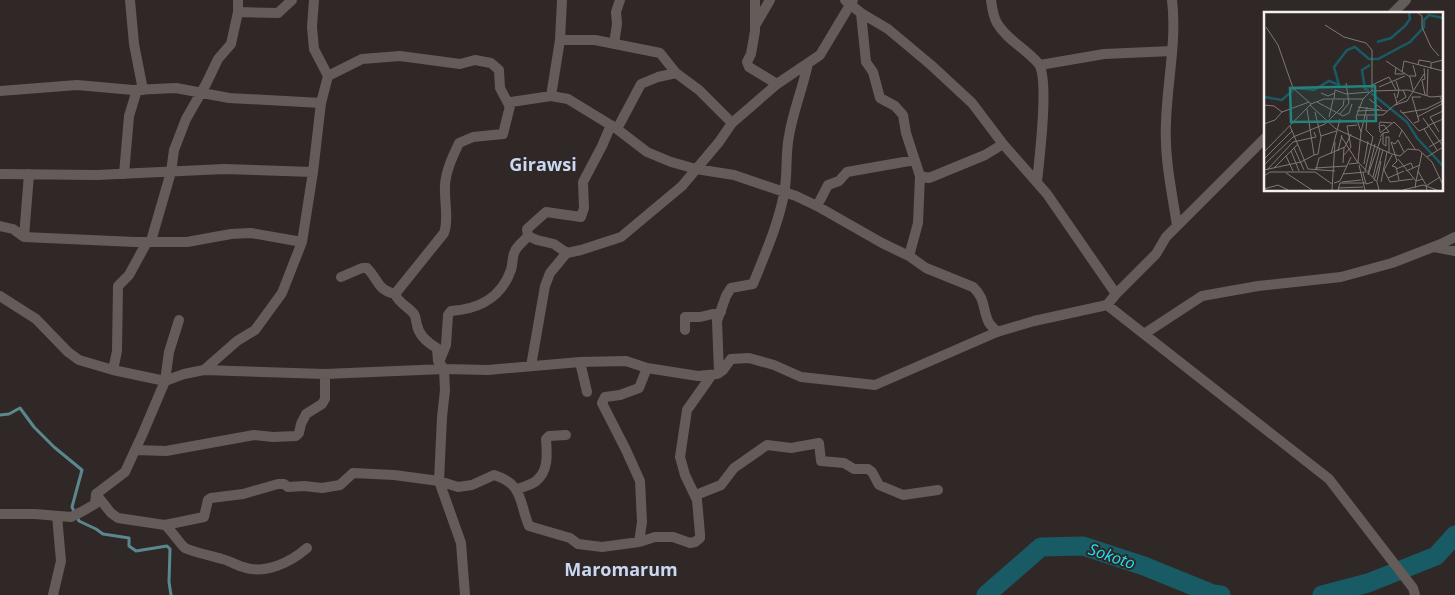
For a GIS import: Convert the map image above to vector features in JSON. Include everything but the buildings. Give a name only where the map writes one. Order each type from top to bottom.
[{"type":"street","points":[[124,174],[129,116],[140,90],[130,0]]},
{"type":"street","points":[[113,370],[117,351],[118,286],[129,275],[149,242],[171,172],[174,150],[186,119],[218,59],[231,44],[238,12],[238,0]]},
{"type":"street","points":[[238,12],[278,13],[292,0]]},
{"type":"street","points":[[204,370],[237,341],[255,330],[282,293],[302,242],[314,172],[321,102],[328,76],[314,49],[312,27],[314,0]]},
{"type":"street","points":[[551,96],[560,40],[562,0]]},
{"type":"street","points":[[614,44],[617,24],[616,12],[620,0]]},
{"type":"street","points":[[755,0],[755,25],[751,54],[747,62],[749,67],[777,84]]},
{"type":"street","points":[[755,25],[770,0]]},
{"type":"street","points":[[991,0],[996,22],[1040,65],[1043,80],[1043,129],[1037,182]]},
{"type":"street","points":[[1172,0],[1174,35],[1166,116],[1166,146],[1177,226]]},
{"type":"street","points":[[1394,12],[1406,0]]},
{"type":"street","points":[[531,366],[535,333],[545,286],[550,273],[567,253],[597,246],[621,237],[682,186],[732,123],[777,84],[820,55],[850,1],[861,13],[888,29],[972,103],[1003,144],[1047,194],[1116,294]]},
{"type":"street","points":[[861,13],[866,62],[872,72],[880,98],[895,106],[903,115],[906,133],[920,176],[918,223],[909,256]]},
{"type":"street","points":[[560,40],[595,40],[660,53],[676,73],[699,90],[732,123]]},
{"type":"street","points":[[1040,65],[1104,54],[1172,51]]},
{"type":"street","points":[[328,76],[362,59],[400,56],[460,64],[475,60],[491,63],[499,70],[500,88],[510,105]]},
{"type":"street","points":[[715,375],[717,321],[731,288],[754,284],[777,223],[784,193],[788,139],[795,107],[804,86],[808,63]]},
{"type":"street","points":[[441,365],[446,345],[448,315],[451,311],[490,300],[500,291],[505,285],[512,268],[514,251],[528,236],[528,229],[546,212],[581,217],[584,208],[583,182],[602,146],[641,84],[658,77],[676,73]]},
{"type":"street","points":[[0,92],[77,85],[140,90],[176,88],[229,98],[321,102]]},
{"type":"street","points":[[395,294],[444,233],[447,226],[445,216],[445,183],[452,158],[459,143],[473,137],[504,134],[511,102],[551,96],[568,99],[614,127],[647,152],[671,162],[696,169],[734,175],[817,206],[909,256],[926,268],[973,287],[983,299],[989,323],[997,332]]},
{"type":"street","points":[[96,494],[111,513],[118,518],[165,525],[204,517],[210,498],[243,494],[278,484],[284,484],[288,487],[322,488],[340,485],[352,473],[394,475],[440,481],[458,487],[472,485],[494,475],[510,482],[517,489],[522,499],[525,517],[529,526],[570,538],[578,544],[602,547],[639,542],[655,537],[673,537],[690,543],[695,542],[700,538],[696,495],[685,475],[680,457],[687,410],[715,375],[723,370],[731,359],[749,358],[774,365],[801,377],[875,385],[997,332],[1034,321],[1107,306],[1116,294],[1156,254],[1166,237],[1264,139]]},
{"type":"street","points":[[920,176],[929,178],[985,154],[1003,144]]},
{"type":"street","points":[[817,206],[828,186],[838,181],[847,172],[916,160]]},
{"type":"street","points":[[0,174],[124,174],[224,169],[314,172]]},
{"type":"street","points":[[24,237],[29,174]]},
{"type":"street","points":[[0,226],[13,229],[24,237],[187,242],[231,234],[251,233],[302,242]]},
{"type":"street","points":[[528,236],[554,244],[567,253]]},
{"type":"street","points":[[1144,334],[1202,296],[1258,286],[1341,277],[1392,263],[1455,237]]},
{"type":"street","points":[[1434,247],[1455,251]]},
{"type":"street","points":[[341,277],[362,268],[367,268],[380,287],[395,294],[398,300],[413,313],[417,328],[422,336],[429,344],[438,348],[445,390],[442,417],[440,481],[461,543],[465,595]]},
{"type":"street","points":[[0,296],[36,319],[68,352],[79,360],[113,370],[165,381],[184,374],[204,370],[325,374],[441,365],[488,370],[580,362],[626,361],[647,368],[698,376],[715,375]]},
{"type":"street","points":[[1107,306],[1329,479],[1413,588],[1415,595]]},
{"type":"street","points":[[685,330],[685,317],[721,312]]},
{"type":"street","points":[[0,514],[71,516],[83,512],[94,504],[96,494],[125,472],[165,381],[169,352],[179,320]]},
{"type":"street","points":[[580,362],[586,392]]},
{"type":"street","points":[[639,542],[642,522],[640,482],[602,404],[605,397],[620,396],[639,388],[647,368]]},
{"type":"street","points":[[135,450],[166,451],[254,435],[273,437],[296,436],[306,414],[322,404],[325,399],[325,374]]},
{"type":"street","points":[[517,489],[537,481],[544,469],[547,459],[546,439],[550,436],[566,435]]},
{"type":"street","points":[[696,495],[721,484],[734,468],[767,445],[790,448],[819,443],[821,461],[844,463],[854,469],[868,469],[872,472],[879,485],[903,495],[938,490]]},
{"type":"street","points":[[54,595],[61,560],[57,516]]},
{"type":"street","points":[[165,525],[185,548],[250,569],[259,570],[274,567],[299,555],[307,548]]},
{"type":"waterway","points":[[0,415],[9,414],[20,408],[34,427],[54,447],[82,470],[72,507],[79,521],[103,534],[129,538],[129,546],[136,551],[167,546],[170,549],[169,582],[171,595]]},
{"type":"waterway","name":"Sokoto","points":[[1322,595],[1368,583],[1436,556],[1455,535]]},
{"type":"waterway","name":"Sokoto","points":[[986,595],[1041,547],[1083,546],[1144,566],[1213,594],[1221,595]]},
{"type":"district","name":"Girawsi","points":[[543,165]]},
{"type":"district","name":"Maromarum","points":[[621,570]]}]
